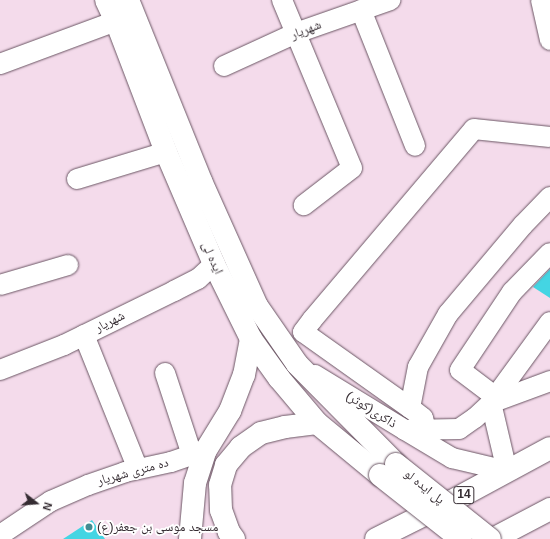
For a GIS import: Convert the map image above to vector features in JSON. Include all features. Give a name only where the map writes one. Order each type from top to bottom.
[{"type":"main road","name":"ایده لی","points":[[106,0],[116,21],[166,152],[214,264],[251,339],[279,378],[317,424],[388,470]]},
{"type":"main road","name":"ایده لی","points":[[128,0],[201,181],[257,306],[297,364],[388,470]]},
{"type":"main road","points":[[190,539],[199,452],[230,411],[244,375],[251,339]]},
{"type":"main road","points":[[234,539],[229,532],[221,510],[220,486],[226,465],[241,447],[261,433],[285,427],[317,424]]},
{"type":"main road","name":"14","points":[[376,539],[452,501],[550,448]]},
{"type":"main road","name":"پل ایده لو","points":[[388,470],[461,539]]},
{"type":"main road","name":"پل ایده لو","points":[[388,470],[492,539]]},
{"type":"main road","points":[[492,539],[550,509]]},
{"type":"street","points":[[282,0],[352,168],[304,205]]},
{"type":"street","name":"شهریار","points":[[224,66],[296,33],[390,0]]},
{"type":"street","points":[[541,0],[550,40]]},
{"type":"street","points":[[361,10],[415,146]]},
{"type":"street","points":[[0,64],[116,21]]},
{"type":"street","points":[[426,430],[423,418],[303,332],[474,129],[550,137]]},
{"type":"street","points":[[77,178],[166,152]]},
{"type":"street","points":[[410,408],[418,367],[448,314],[523,225],[550,197]]},
{"type":"street","points":[[405,430],[452,458],[507,471],[494,400],[460,370],[512,292],[550,253]]},
{"type":"street","name":"شهریار","points":[[0,370],[64,345],[198,279],[214,264]]},
{"type":"street","points":[[0,285],[68,265]]},
{"type":"street","name":"ذاکری(کوثر)","points":[[297,364],[405,430],[459,429],[475,418],[494,400],[550,322]]},
{"type":"street","points":[[84,335],[138,469]]},
{"type":"street","points":[[165,373],[199,452]]},
{"type":"street","points":[[494,400],[550,381]]},
{"type":"street","name":"ده متری شهریار","points":[[0,535],[51,501],[88,485],[138,469],[171,462],[199,452]]},
{"type":"building","points":[[550,269],[550,298],[533,287]]},
{"type":"building","name":"مسجد موسی بن جعفر(ع)","points":[[92,520],[105,539],[63,539]]},
{"type":"place","name":"مسجد موسی بن جعفر(ع)","points":[[89,527]]}]
